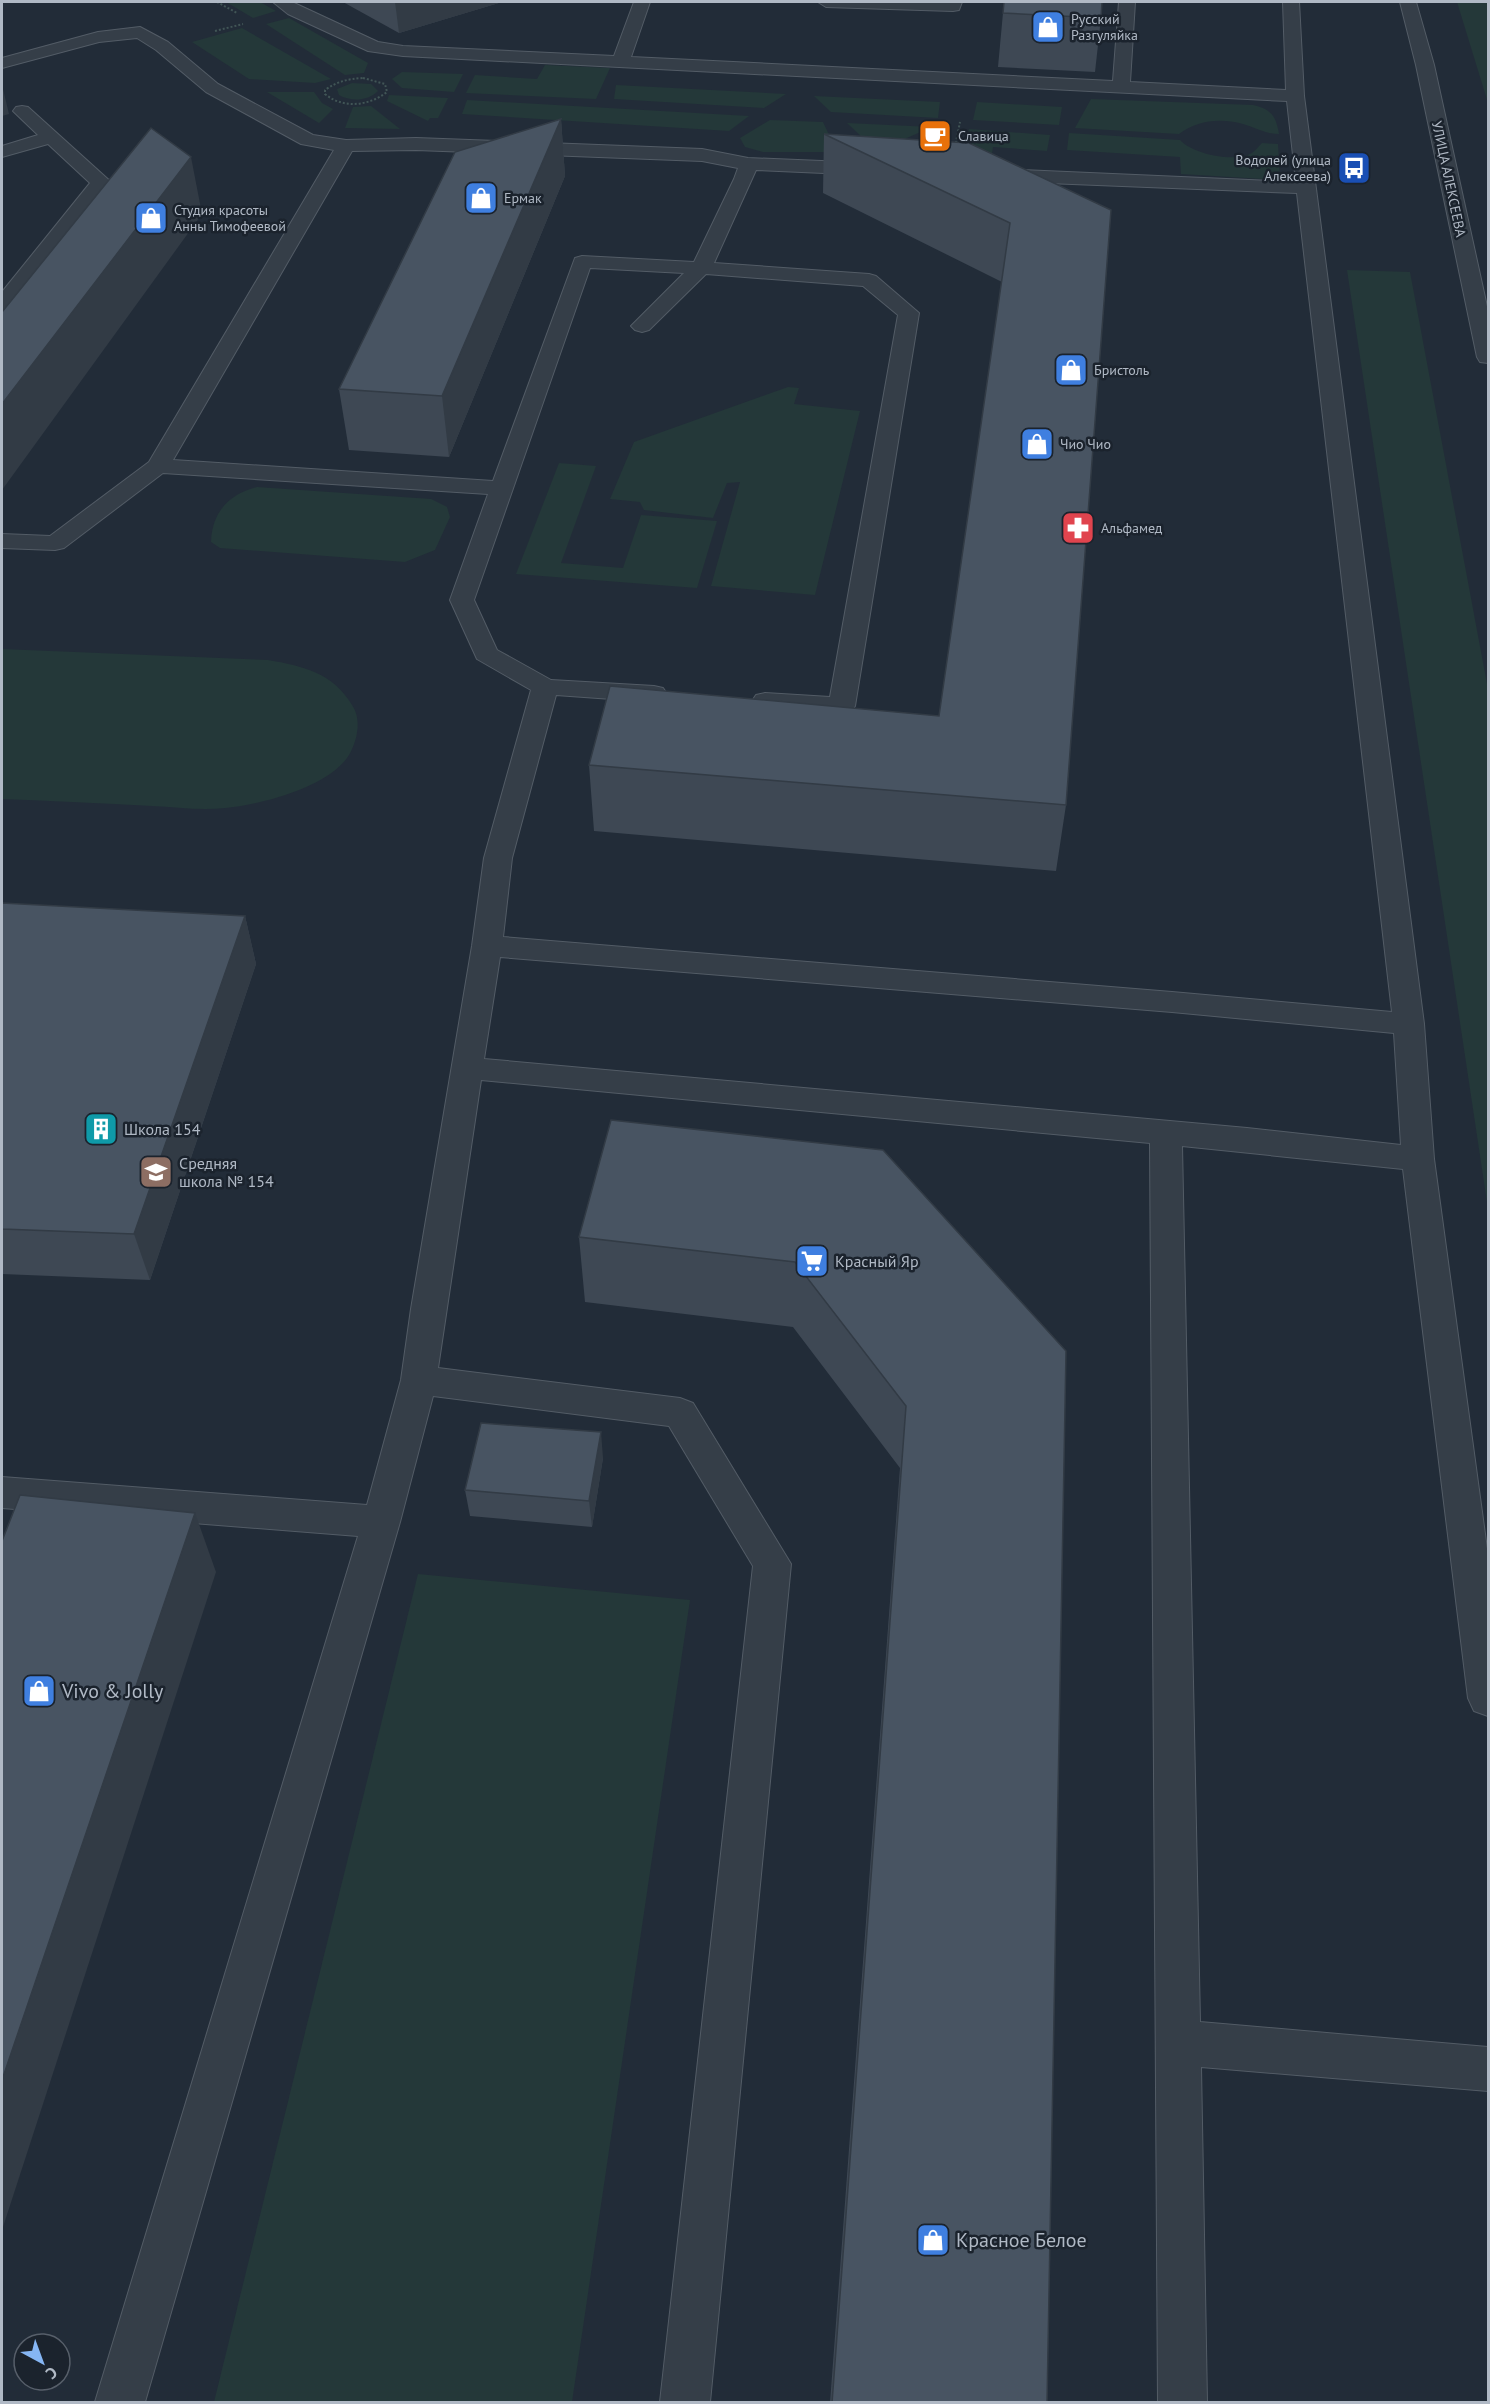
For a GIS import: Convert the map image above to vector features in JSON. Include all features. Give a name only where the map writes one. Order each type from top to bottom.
[{"type":"street","points":[[281,2],[374,47],[455,54],[1295,96]]},
{"type":"street","points":[[621,62],[642,2]]},
{"type":"street","points":[[826,2],[953,6],[954,2]]},
{"type":"street","points":[[1120,87],[1127,2]]},
{"type":"street","points":[[1291,2],[1295,96],[1409,1024],[1418,1159],[1488,1698]]},
{"type":"street","name":"УЛИЦА АЛЕКСЕЕВА","points":[[1408,2],[1425,65],[1488,357]]},
{"type":"street","points":[[2,63],[98,37],[140,32],[162,46],[212,88],[299,136],[346,146],[416,144],[702,155],[748,164],[886,170]]},
{"type":"street","points":[[2,305],[101,182],[22,111]]},
{"type":"street","points":[[2,152],[51,137]]},
{"type":"street","points":[[2,541],[56,543],[158,466],[346,146]]},
{"type":"street","points":[[642,326],[701,268],[744,179],[748,164]]},
{"type":"street","points":[[981,175],[1306,188]]},
{"type":"street","points":[[676,695],[545,687],[486,654],[462,600],[582,262],[869,280],[909,313],[843,706],[747,700]]},
{"type":"street","points":[[158,466],[500,488]]},
{"type":"street","points":[[120,2403],[381,1522],[419,1380],[466,1068],[487,946],[498,858],[545,687]]},
{"type":"street","points":[[487,946],[1160,1001],[1409,1024]]},
{"type":"street","points":[[466,1068],[1247,1140],[1418,1159]]},
{"type":"street","points":[[1166,1134],[1180,2043],[1183,2403]]},
{"type":"street","points":[[419,1380],[680,1413],[772,1564],[685,2403]]},
{"type":"street","points":[[2,1492],[381,1522]]},
{"type":"street","points":[[1180,2043],[1488,2068]]},
{"type":"path","points":[[954,155],[963,113]]},
{"type":"green space","points":[[226,2],[260,2],[276,11],[253,18]]},
{"type":"green space","points":[[1457,2],[1488,2],[1488,103]]},
{"type":"green space","points":[[289,18],[368,63],[364,73],[345,75],[266,24]]},
{"type":"green space","points":[[242,28],[331,79],[315,83],[249,79],[192,42]]},
{"type":"green space","points":[[545,65],[610,68],[596,99],[466,93],[475,75],[537,79]]},
{"type":"green space","points":[[402,72],[463,74],[454,92],[402,88],[392,79]]},
{"type":"green space","points":[[352,83],[371,84],[378,91],[369,97],[359,99],[349,99],[339,95],[337,89]]},
{"type":"green space","points":[[616,85],[786,94],[764,108],[614,99]]},
{"type":"green space","points":[[267,92],[314,92],[322,103],[333,109],[319,123]]},
{"type":"green space","points":[[389,95],[448,98],[438,118],[430,118],[428,121],[387,101]]},
{"type":"green space","points":[[814,96],[940,102],[938,118],[831,112]]},
{"type":"green space","points":[[1091,99],[1253,105],[1272,114],[1279,134],[1226,121],[1202,123],[1179,134],[1075,128]]},
{"type":"green space","points":[[467,100],[749,116],[729,131],[462,114]]},
{"type":"green space","points":[[977,102],[1062,107],[1059,125],[973,120]]},
{"type":"green space","points":[[371,106],[400,129],[345,128],[353,107]]},
{"type":"green space","points":[[770,120],[823,122],[837,152],[763,152],[745,147],[740,138]]},
{"type":"green space","points":[[847,123],[932,127],[877,151]]},
{"type":"green space","points":[[969,129],[1050,135],[1047,151],[993,147],[991,160],[962,158]]},
{"type":"green space","points":[[1069,133],[1180,140],[1204,153],[1225,157],[1245,156],[1252,153],[1262,143],[1278,144],[1280,180],[1181,174],[1180,157],[1067,150]]},
{"type":"green space","points":[[1347,270],[1410,272],[1488,689],[1488,1209]]},
{"type":"green space","points":[[788,387],[799,388],[794,404],[860,411],[815,595],[711,586],[740,482],[727,483],[713,518],[644,510],[640,502],[610,499],[634,442]]},
{"type":"green space","points":[[559,463],[596,466],[561,563],[623,568],[641,515],[717,521],[697,588],[516,574]]},
{"type":"green space","points":[[257,487],[431,499],[447,507],[450,517],[435,550],[405,562],[220,548],[211,542],[215,522],[224,506],[238,494]]},
{"type":"green space","points":[[2,649],[268,660],[305,668],[326,678],[344,694],[357,716],[356,738],[344,762],[331,773],[297,791],[258,803],[198,809],[2,799]]},
{"type":"green space","points":[[418,1574],[690,1600],[572,2402],[214,2402]]},
{"type":"building","points":[[1004,2],[1102,2],[1101,18],[1003,13]]},
{"type":"building","points":[[561,119],[442,396],[339,389],[455,152]]},
{"type":"building","points":[[151,128],[191,157],[2,404],[2,312]]},
{"type":"building","points":[[824,134],[969,143],[1111,210],[1066,805],[589,765],[610,686],[939,716],[1010,223]]},
{"type":"building","name":"Школа 154","points":[[2,903],[245,916],[134,1234],[2,1229]]},
{"type":"building","points":[[611,1120],[883,1150],[1066,1351],[1047,2403],[832,2403],[906,1406],[795,1262],[579,1237]]},
{"type":"building","points":[[481,1423],[601,1432],[589,1501],[465,1490]]},
{"type":"building","points":[[20,1495],[195,1513],[2,2080],[2,1541]]},
{"type":"place","name":"Русский Разгуляйка","points":[[1048,27]]},
{"type":"place","name":"Славица","points":[[935,136]]},
{"type":"place","name":"Водолей (улица Алексеева)","points":[[1354,168]]},
{"type":"place","name":"Ермак","points":[[481,198]]},
{"type":"place","name":"Студия красоты Анны Тимофеевой","points":[[151,218]]},
{"type":"place","name":"Бристоль","points":[[1071,370]]},
{"type":"place","name":"Чио Чио","points":[[1037,444]]},
{"type":"place","name":"Альфамед","points":[[1078,528]]},
{"type":"place","name":"Школа 154","points":[[101,1129]]},
{"type":"place","name":"Средняя школа № 154","points":[[156,1172]]},
{"type":"place","name":"Красный Яр","points":[[812,1261]]},
{"type":"place","name":"Vivo & Jolly","points":[[39,1691]]},
{"type":"place","name":"Красное Белое","points":[[933,2240]]}]
